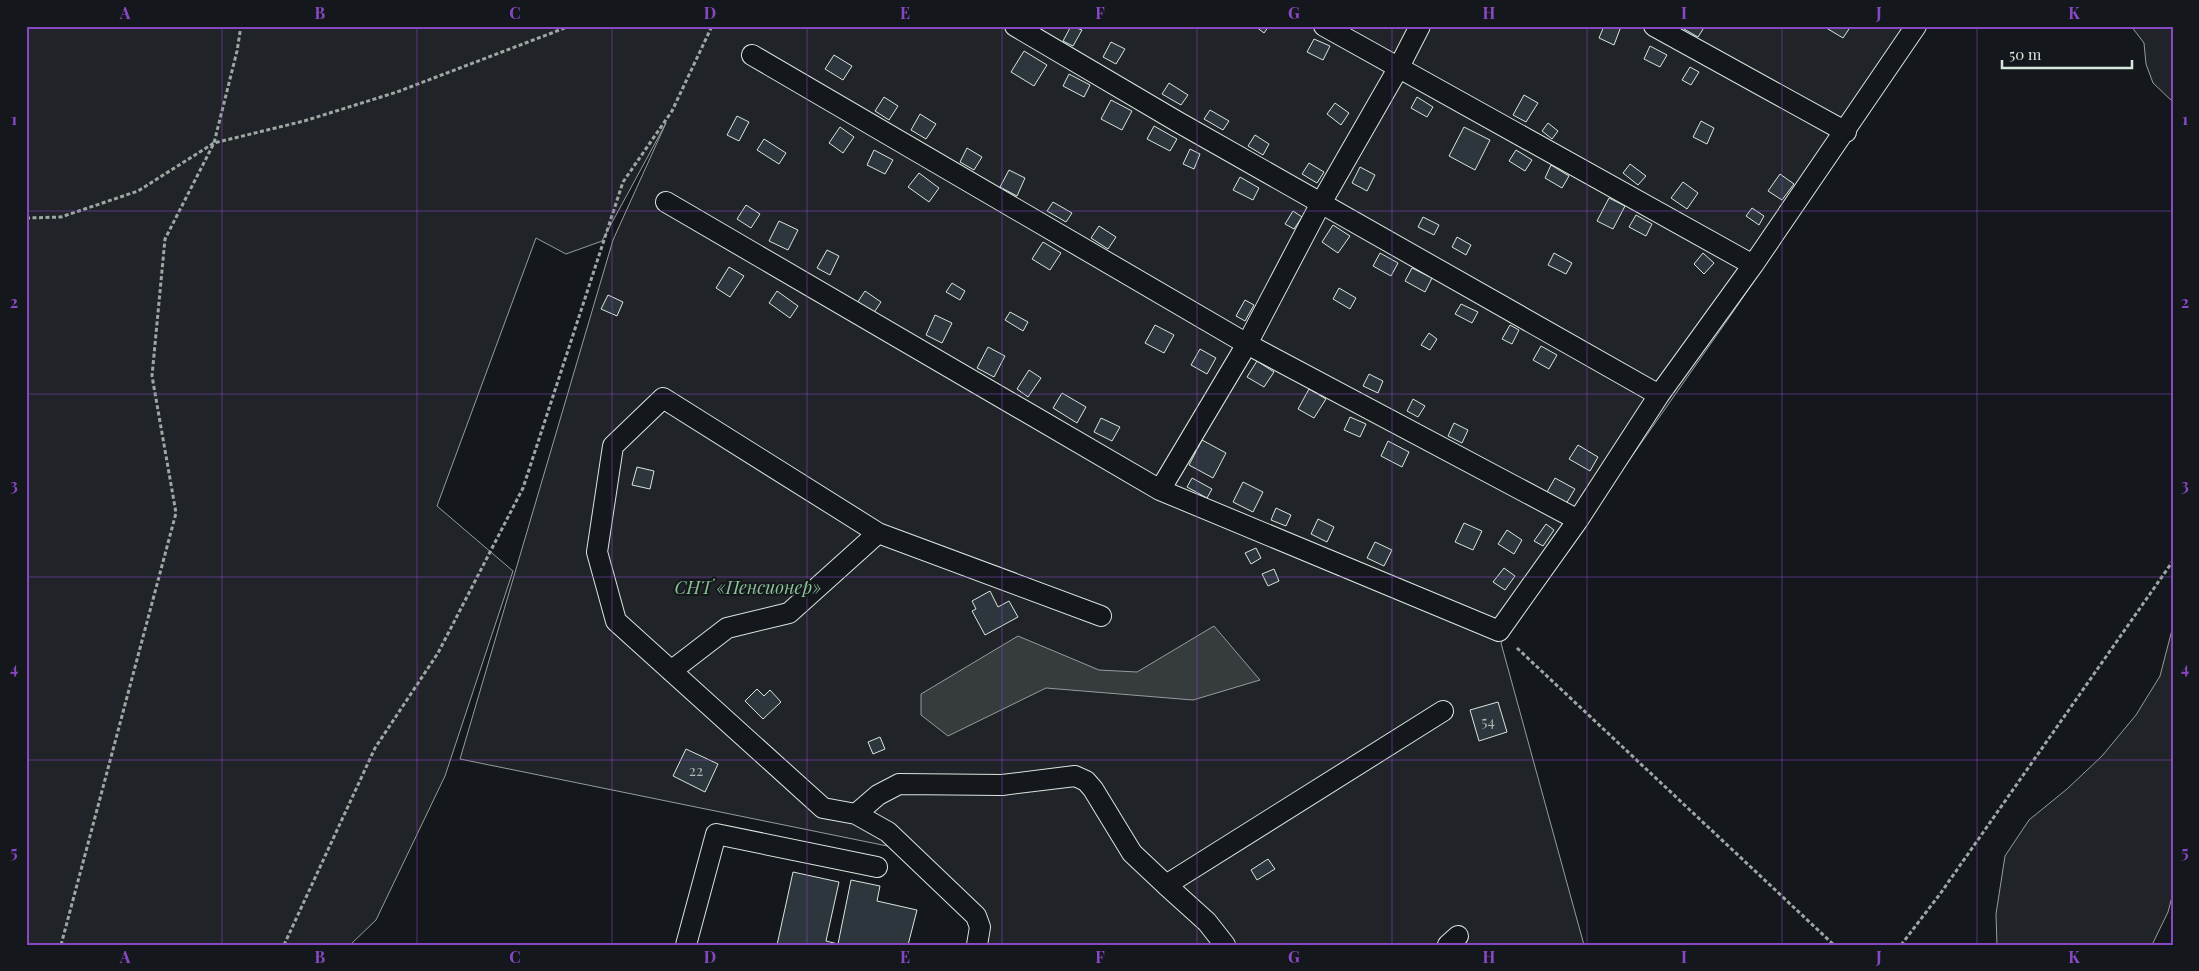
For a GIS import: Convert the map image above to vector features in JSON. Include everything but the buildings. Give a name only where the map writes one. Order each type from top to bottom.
[{"type":"lane","points":[[1015,26],[1659,395]]},
{"type":"lane","points":[[1324,26],[1753,265]]},
{"type":"lane","points":[[1160,490],[1247,344],[1321,203],[1399,67],[1420,26]]},
{"type":"lane","points":[[1654,26],[1846,132]]},
{"type":"lane","points":[[666,202],[1160,490],[1499,631],[1578,520],[1659,395],[1846,132],[1916,26]]},
{"type":"lane","points":[[752,55],[1247,344],[1578,520]]},
{"type":"lane","points":[[977,945],[980,927],[976,916],[900,841],[879,826],[856,814],[823,808],[616,622],[597,552],[613,446],[663,398],[878,533],[1101,616]]},
{"type":"lane","points":[[672,671],[726,628],[788,613],[878,533]]},
{"type":"lane","points":[[1166,885],[1443,711]]},
{"type":"lane","points":[[856,814],[878,795],[899,784],[1002,785],[1075,776],[1086,781],[1093,789],[1132,853],[1144,866],[1208,922],[1225,945]]},
{"type":"lane","points":[[686,945],[716,834],[877,867]]},
{"type":"path","points":[[61,945],[176,513],[152,376],[164,239],[214,143],[237,51],[241,26]]},
{"type":"path","points":[[26,218],[61,218],[138,191],[214,143],[304,121],[397,92],[570,26]]},
{"type":"path","points":[[284,945],[375,748],[438,653],[523,488],[623,182],[672,111],[712,26]]},
{"type":"path","points":[[1901,945],[1940,894],[2173,561]]},
{"type":"path","points":[[1516,648],[1834,945]]},
{"type":"green space","name":"СНТ «Пенсионер»","points":[[26,26],[1928,26],[1733,312],[1501,643],[1584,945],[969,945],[974,924],[902,849],[460,759],[613,240],[666,123],[602,241],[566,254],[536,238],[437,506],[513,571],[445,776],[376,920],[350,945],[26,945]]},
{"type":"green space","points":[[2131,26],[2173,26],[2173,102],[2153,83],[2146,64],[2144,43]]},
{"type":"green space","points":[[2173,626],[2173,893],[2168,912],[2152,945],[1997,945],[1996,914],[2005,856],[2029,820],[2067,789],[2102,756],[2136,715],[2160,676]]},
{"type":"shaded area","points":[[1214,626],[1260,680],[1193,700],[1046,688],[948,736],[921,715],[921,694],[1018,636],[1099,670],[1137,672]]}]
